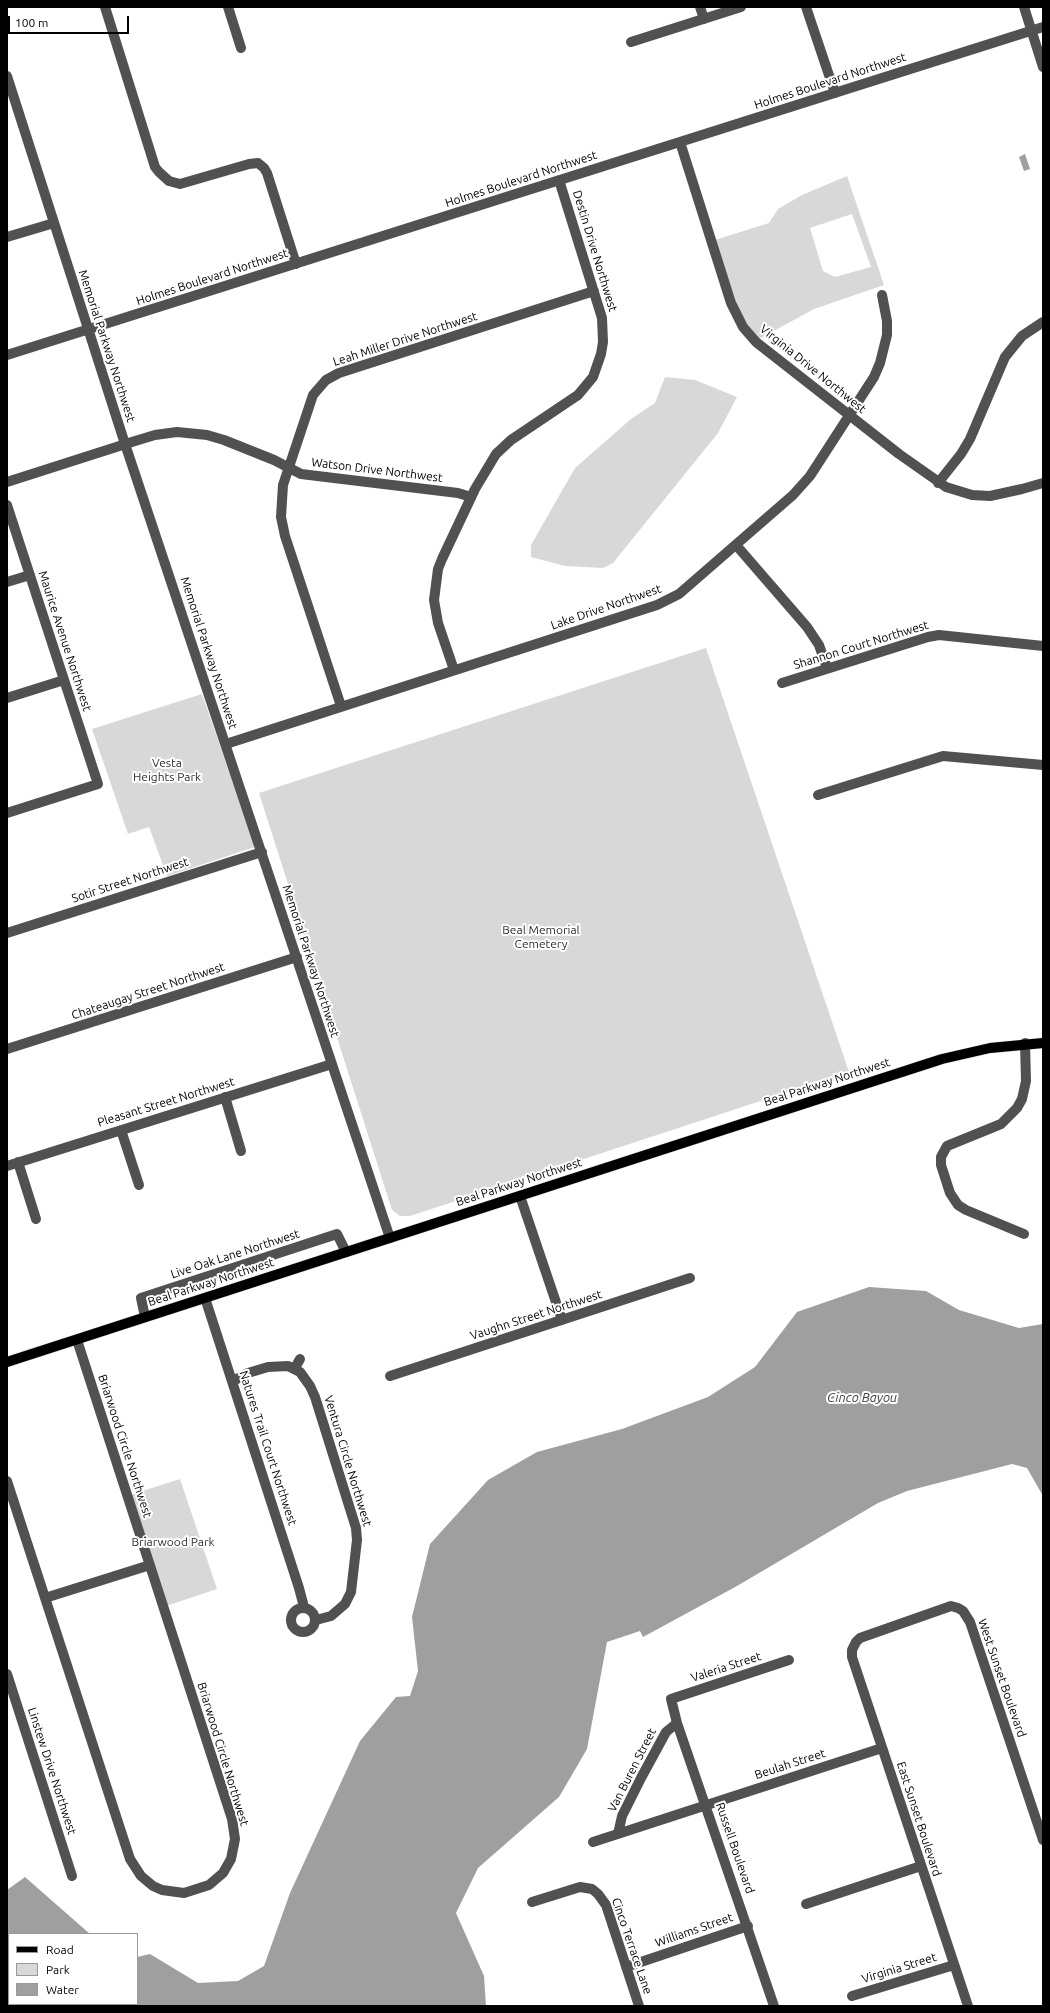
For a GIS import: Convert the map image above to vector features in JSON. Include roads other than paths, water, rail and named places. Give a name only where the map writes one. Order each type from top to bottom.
[{"type":"main road","name":"Beal Parkway Northwest","points":[[7,1362],[942,1059],[979,1050],[1025,1043],[1043,1043]]},
{"type":"street","points":[[105,7],[155,167],[169,181],[180,184],[249,164],[258,163],[264,168],[267,174],[296,264]]},
{"type":"street","points":[[228,7],[241,48]]},
{"type":"street","points":[[700,7],[704,19]]},
{"type":"street","points":[[631,42],[741,7]]},
{"type":"street","points":[[806,7],[835,93]]},
{"type":"street","points":[[1024,7],[1043,67]]},
{"type":"street","name":"Holmes Boulevard Northwest","points":[[7,355],[1043,27]]},
{"type":"street","name":"Memorial Parkway Northwest","points":[[7,76],[88,330],[390,1238]]},
{"type":"street","name":"Virginia Drive Northwest","points":[[680,142],[731,303],[743,327],[765,350],[938,483],[946,487],[968,494],[990,496],[1043,483]]},
{"type":"street","name":"Destin Drive Northwest","points":[[454,670],[436,616],[434,594],[438,569],[471,497],[487,466],[502,448],[566,405],[578,395],[593,377],[599,363],[603,342],[602,318],[559,180]]},
{"type":"street","points":[[7,237],[54,223]]},
{"type":"street","name":"Leah Miller Drive Northwest","points":[[341,706],[282,526],[281,496],[288,467],[313,395],[321,385],[332,376],[354,367],[594,291]]},
{"type":"street","name":"Lake Drive Northwest","points":[[226,744],[657,605],[679,594],[736,545],[800,487],[810,476],[874,377],[885,349],[887,321],[882,295]]},
{"type":"street","points":[[938,483],[961,454],[970,439],[1005,357],[1022,336],[1043,322]]},
{"type":"street","name":"Watson Drive Northwest","points":[[7,482],[126,444],[169,433],[195,433],[224,440],[301,474],[458,493],[471,497]]},
{"type":"street","name":"Maurice Avenue Northwest","points":[[7,505],[98,784],[7,813]]},
{"type":"street","points":[[736,545],[807,627],[819,646],[827,668]]},
{"type":"street","points":[[7,582],[30,575]]},
{"type":"street","name":"Shannon Court Northwest","points":[[782,683],[921,639],[939,636],[1043,646]]},
{"type":"street","points":[[7,698],[64,680]]},
{"type":"street","points":[[818,795],[943,756],[1043,765]]},
{"type":"street","name":"Sotir Street Northwest","points":[[7,933],[262,852]]},
{"type":"street","name":"Chateaugay Street Northwest","points":[[7,1049],[296,957]]},
{"type":"street","points":[[1024,1234],[966,1210],[958,1205],[950,1193],[941,1165],[942,1157],[947,1146],[1001,1124],[1017,1108],[1022,1099],[1026,1081],[1025,1043]]},
{"type":"street","name":"Pleasant Street Northwest","points":[[7,1166],[332,1064]]},
{"type":"street","points":[[225,1097],[242,1151]]},
{"type":"street","points":[[121,1130],[139,1185]]},
{"type":"street","points":[[18,1162],[36,1219]]},
{"type":"street","points":[[520,1196],[562,1320]]},
{"type":"street","name":"Live Oak Lane Northwest","points":[[145,1317],[141,1298],[336,1234],[346,1252]]},
{"type":"street","name":"Vaughn Street Northwest","points":[[390,1376],[690,1278]]},
{"type":"street","name":"Natures Trail Court Northwest","points":[[205,1298],[233,1381],[304,1608]]},
{"type":"street","name":"Briarwood Circle Northwest","points":[[7,1481],[130,1859],[141,1876],[153,1886],[162,1890],[184,1893],[200,1889],[218,1879],[227,1867],[234,1847],[235,1832],[77,1340]]},
{"type":"street","points":[[233,1381],[248,1373],[268,1367],[288,1366],[295,1368],[300,1358]]},
{"type":"street","name":"Ventura Circle Northwest","points":[[295,1368],[305,1378],[315,1397],[357,1534],[351,1592],[345,1604],[331,1616],[316,1620]]},
{"type":"street","points":[[45,1598],[150,1565]]},
{"type":"street","name":"West Sunset Boulevard","points":[[858,1641],[951,1606],[963,1611],[970,1622],[1043,1840]]},
{"type":"street","points":[[299,1608],[304,1608],[312,1611],[316,1620],[312,1629],[307,1632],[294,1628],[291,1624],[292,1614],[299,1608]]},
{"type":"street","name":"East Sunset Boulevard","points":[[858,1641],[852,1650],[852,1657],[968,2006]]},
{"type":"street","name":"Valeria Street","points":[[670,1699],[789,1660]]},
{"type":"street","name":"Linstew Drive Northwest","points":[[7,1674],[72,1876]]},
{"type":"street","name":"Russell Boulevard","points":[[670,1699],[774,2006]]},
{"type":"street","name":"Van Buren Street","points":[[618,1834],[622,1816],[641,1778],[666,1732],[677,1723]]},
{"type":"street","name":"Beulah Street","points":[[593,1842],[882,1748]]},
{"type":"street","points":[[806,1904],[921,1866]]},
{"type":"street","name":"Cinco Terrace Lane","points":[[532,1902],[580,1888],[592,1889],[598,1894],[606,1905],[639,2006]]},
{"type":"street","name":"Williams Street","points":[[626,1967],[748,1926]]},
{"type":"street","name":"Virginia Street","points":[[852,1996],[954,1965]]},
{"type":"water","points":[[1025,154],[1030,169],[1024,171],[1019,157]]},
{"type":"water","name":"Cinco Bayou","points":[[869,1287],[926,1291],[959,1310],[1019,1328],[1043,1324],[1043,1496],[1027,1468],[1012,1464],[907,1491],[878,1503],[737,1586],[643,1637],[640,1631],[607,1642],[587,1749],[559,1797],[478,1868],[456,1913],[484,1976],[486,2006],[7,2006],[7,1890],[25,1877],[89,1933],[8,1933],[8,2005],[138,2005],[138,1957],[150,1954],[198,1983],[238,1981],[264,1966],[290,1893],[360,1741],[396,1697],[410,1696],[418,1671],[412,1617],[430,1544],[488,1480],[537,1452],[622,1429],[708,1397],[755,1367],[797,1312]]},
{"type":"park label","name":"Vesta Heights Park","points":[[167,770]]},
{"type":"park label","name":"Beal Memorial Cemetery","points":[[541,937]]},
{"type":"park label","name":"Briarwood Park","points":[[173,1542]]}]
